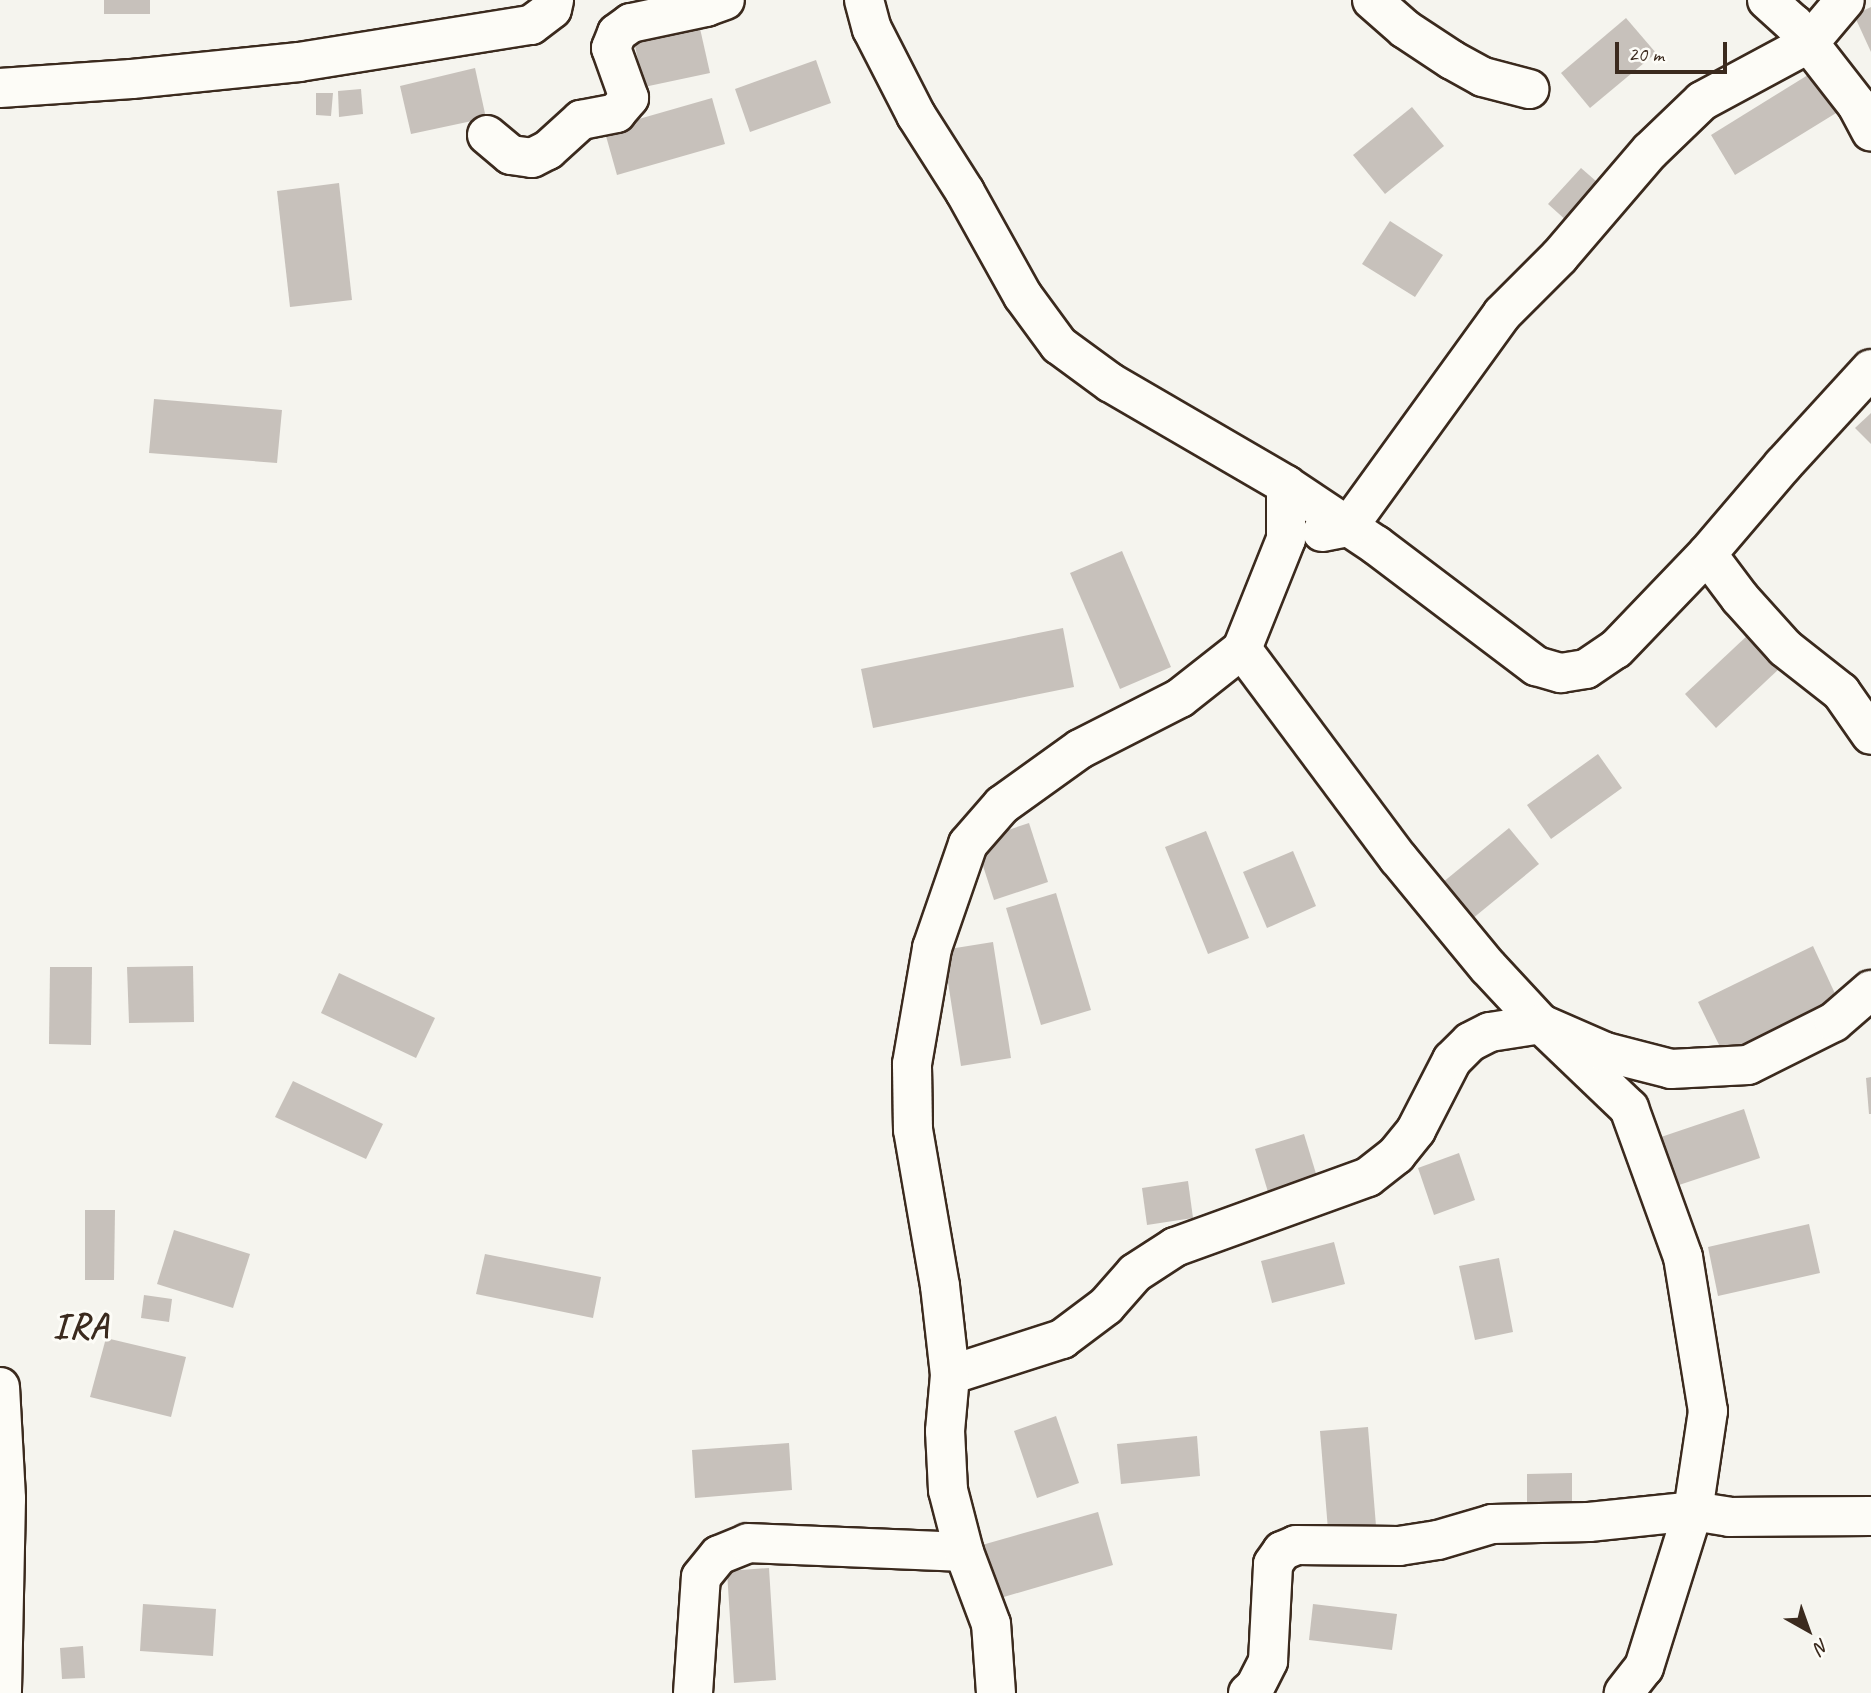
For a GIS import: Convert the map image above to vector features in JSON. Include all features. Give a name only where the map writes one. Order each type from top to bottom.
[{"type":"street","points":[[0,88],[132,79],[299,62],[531,25],[552,9],[554,0]]},
{"type":"street","points":[[488,135],[511,155],[532,158],[548,150],[581,120],[616,113],[629,98],[611,48],[617,33],[631,23],[706,7],[725,0]]},
{"type":"street","points":[[864,0],[873,29],[916,115],[965,192],[1023,296],[1059,345],[1111,383],[1286,485],[1348,527],[1536,666],[1561,673],[1586,669],[1616,649],[1707,554],[1783,465],[1871,369]]},
{"type":"street","points":[[1372,0],[1405,29],[1452,60],[1483,77],[1529,89]]},
{"type":"street","points":[[1766,0],[1794,24],[1857,105],[1871,131]]},
{"type":"street","points":[[1286,539],[1348,527],[1502,314],[1559,257],[1650,151],[1702,101],[1809,43],[1845,0]]},
{"type":"street","points":[[996,1693],[991,1624],[964,1552],[948,1490],[945,1431],[950,1375],[940,1286],[913,1130],[912,1064],[932,948],[968,844],[1002,805],[1080,749],[1180,698],[1242,649],[1286,539],[1286,485]]},
{"type":"street","points":[[1707,554],[1740,598],[1785,648],[1841,692],[1871,735]]},
{"type":"street","points":[[1242,649],[1398,858],[1488,967],[1541,1024],[1629,1108],[1683,1257],[1708,1410],[1693,1511],[1644,1667],[1624,1693]]},
{"type":"street","points":[[950,1375],[1062,1339],[1106,1306],[1135,1273],[1175,1247],[1368,1177],[1396,1156],[1416,1130],[1452,1060],[1470,1042],[1490,1032],[1541,1024],[1605,1052],[1671,1069],[1748,1065],[1834,1022],[1871,990]]},
{"type":"street","points":[[0,1387],[6,1499],[2,1693]]},
{"type":"street","points":[[1248,1693],[1255,1687],[1268,1661],[1273,1564],[1282,1551],[1296,1545],[1399,1546],[1438,1540],[1492,1524],[1589,1522],[1693,1511],[1729,1517],[1871,1516]]},
{"type":"street","points":[[693,1693],[701,1577],[719,1555],[748,1543],[964,1552]]},
{"type":"building","points":[[104,0],[150,0],[150,14],[104,14]]},
{"type":"building","points":[[1871,7],[1871,52],[1854,15]]},
{"type":"building","points":[[1626,18],[1656,53],[1590,108],[1561,73]]},
{"type":"building","points":[[699,24],[710,73],[644,87],[633,37]]},
{"type":"building","points":[[816,60],[831,103],[750,132],[735,89]]},
{"type":"building","points":[[475,68],[486,118],[411,134],[400,86]]},
{"type":"building","points":[[1816,70],[1841,110],[1735,175],[1711,135]]},
{"type":"building","points":[[361,89],[363,114],[339,117],[338,91]]},
{"type":"building","points":[[316,93],[333,93],[331,116],[316,115]]},
{"type":"building","points":[[712,98],[725,144],[617,175],[604,129]]},
{"type":"building","points":[[1412,107],[1444,146],[1385,194],[1353,155]]},
{"type":"building","points":[[1581,168],[1612,195],[1578,231],[1548,204]]},
{"type":"building","points":[[339,183],[352,300],[290,307],[277,191]]},
{"type":"building","points":[[1390,221],[1443,255],[1415,297],[1362,264]]},
{"type":"building","points":[[154,399],[282,410],[277,463],[149,453]]},
{"type":"building","points":[[1871,413],[1871,444],[1855,428]]},
{"type":"building","points":[[1122,551],[1171,667],[1120,689],[1070,573]]},
{"type":"building","points":[[1063,628],[1074,687],[873,728],[861,669]]},
{"type":"building","points":[[1749,634],[1780,668],[1716,728],[1685,694]]},
{"type":"building","points":[[1598,754],[1622,788],[1551,839],[1527,805]]},
{"type":"building","points":[[1029,823],[1048,882],[994,900],[975,841]]},
{"type":"building","points":[[1509,828],[1539,864],[1472,919],[1442,883]]},
{"type":"building","points":[[1206,831],[1249,938],[1208,954],[1165,847]]},
{"type":"building","points":[[1293,851],[1316,906],[1267,928],[1243,872]]},
{"type":"building","points":[[1056,893],[1091,1010],[1041,1025],[1006,908]]},
{"type":"building","points":[[993,942],[1011,1058],[961,1066],[943,950]]},
{"type":"building","points":[[1813,946],[1838,1000],[1724,1055],[1698,1002]]},
{"type":"building","points":[[193,966],[194,1022],[129,1023],[127,967]]},
{"type":"building","points":[[50,967],[92,967],[91,1045],[49,1044]]},
{"type":"building","points":[[339,973],[435,1018],[416,1058],[321,1013]]},
{"type":"building","points":[[1871,1077],[1871,1114],[1869,1114],[1866,1078]]},
{"type":"building","points":[[293,1081],[383,1124],[366,1159],[275,1117]]},
{"type":"building","points":[[1744,1109],[1760,1158],[1676,1186],[1661,1137]]},
{"type":"building","points":[[1304,1134],[1317,1177],[1268,1192],[1255,1149]]},
{"type":"building","points":[[1459,1153],[1475,1200],[1434,1215],[1418,1168]]},
{"type":"building","points":[[1188,1181],[1193,1218],[1147,1225],[1142,1188]]},
{"type":"building","points":[[85,1210],[115,1210],[114,1280],[85,1280]]},
{"type":"building","points":[[1809,1224],[1820,1273],[1718,1296],[1708,1247]]},
{"type":"building","points":[[174,1230],[250,1254],[233,1308],[157,1284]]},
{"type":"building","points":[[1334,1242],[1345,1284],[1272,1303],[1261,1261]]},
{"type":"building","points":[[485,1254],[601,1277],[593,1318],[476,1294]]},
{"type":"building","points":[[1499,1258],[1513,1332],[1475,1340],[1459,1266]]},
{"type":"building","points":[[144,1295],[172,1299],[169,1322],[141,1318]]},
{"type":"building","points":[[106,1338],[186,1357],[171,1417],[90,1397]]},
{"type":"building","points":[[1056,1416],[1079,1483],[1037,1498],[1014,1431]]},
{"type":"building","points":[[1368,1427],[1376,1526],[1328,1530],[1320,1431]]},
{"type":"building","points":[[1197,1436],[1200,1476],[1121,1484],[1117,1444]]},
{"type":"building","points":[[789,1443],[792,1490],[695,1498],[692,1450]]},
{"type":"building","points":[[1572,1473],[1572,1512],[1527,1513],[1527,1474]]},
{"type":"building","points":[[1098,1512],[1113,1565],[997,1599],[982,1545]]},
{"type":"building","points":[[769,1568],[776,1680],[734,1683],[727,1571]]},
{"type":"building","points":[[143,1604],[216,1609],[213,1656],[140,1651]]},
{"type":"building","points":[[1313,1604],[1397,1614],[1392,1650],[1309,1640]]},
{"type":"building","points":[[83,1646],[85,1678],[62,1679],[60,1648]]},
{"type":"district","name":"IRA","points":[[81,1327]]}]
